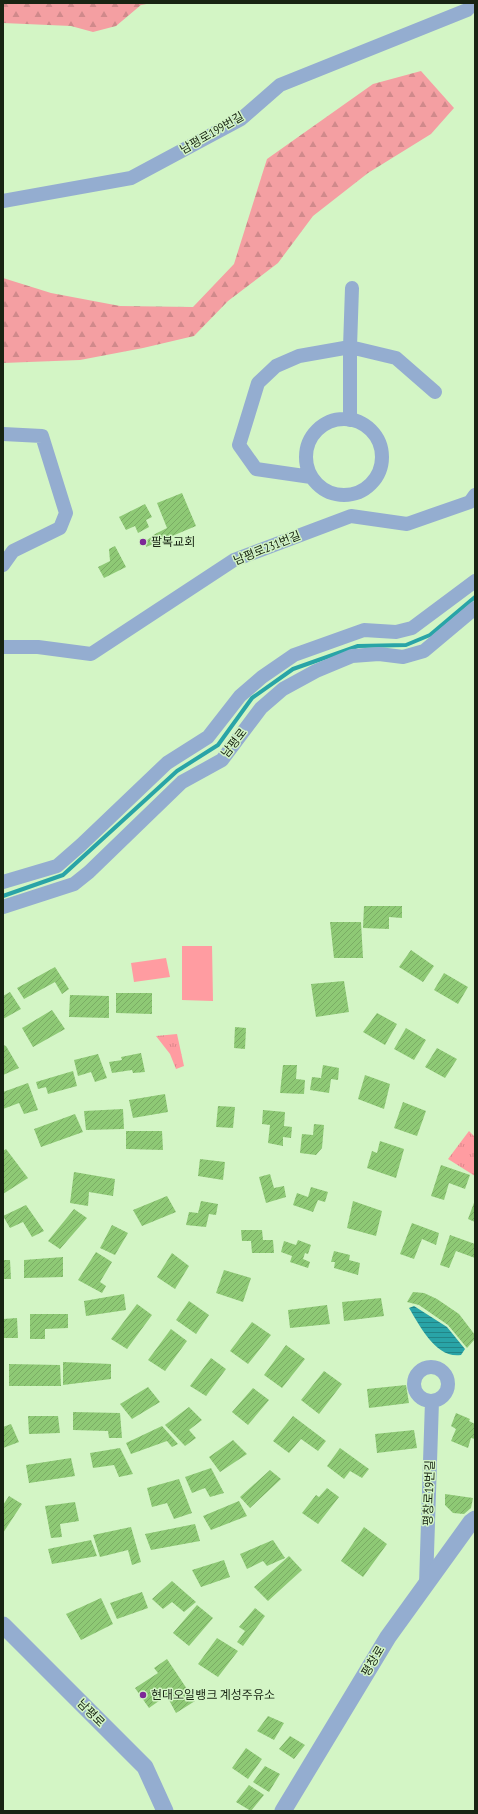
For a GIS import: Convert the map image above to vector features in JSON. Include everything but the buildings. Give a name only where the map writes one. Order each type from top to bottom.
[{"type":"street","name":"남평로199번길","points":[[3,201],[131,178],[241,119],[280,85],[467,10],[474,3]]},
{"type":"street","points":[[350,420],[352,288]]},
{"type":"street","points":[[311,477],[256,469],[240,445],[258,383],[276,366],[298,356],[350,347],[396,358],[435,392]]},
{"type":"street","points":[[338,420],[350,420],[362,424],[372,432],[379,443],[382,455],[381,468],[375,479],[366,488],[355,494],[342,496],[330,493],[320,487],[311,477],[307,466],[306,454],[309,442],[316,431],[326,424],[338,420]]},
{"type":"street","points":[[3,434],[42,436],[66,513],[60,528],[13,550],[3,565]]},
{"type":"street","name":"남평로231번길","points":[[3,647],[38,647],[91,654],[234,560],[351,516],[407,524],[470,502],[475,495]]},
{"type":"street","points":[[341,520],[342,496]]},
{"type":"street","name":"남평로","points":[[3,882],[57,866],[82,845],[167,763],[208,737],[240,696],[262,677],[294,655],[364,630],[396,632],[412,628],[475,580]]},
{"type":"street","name":"남평로","points":[[3,907],[74,884],[89,872],[182,782],[222,760],[261,708],[283,689],[316,671],[352,656],[378,654],[403,657],[424,651],[475,608]]},
{"type":"street","name":"평창로19번길","points":[[426,1584],[432,1401]]},
{"type":"street","name":"평창로","points":[[283,1811],[388,1637],[471,1522],[475,1519]]},
{"type":"street","name":"남평로","points":[[3,1625],[145,1767],[165,1811]]},
{"type":"green space","points":[[3,3],[152,3],[141,5],[116,26],[93,32],[71,26],[3,23]]},
{"type":"green space","points":[[421,71],[454,108],[431,134],[368,173],[313,216],[278,263],[228,301],[194,336],[143,348],[80,360],[3,363],[3,278],[51,293],[120,306],[193,307],[234,264],[267,159],[373,84]]},
{"type":"green space","points":[[182,946],[212,946],[213,1001],[182,1000]]},
{"type":"green space","points":[[166,958],[170,977],[134,982],[131,963]]},
{"type":"green space","points":[[177,1034],[184,1066],[176,1069],[170,1054],[156,1036]]},
{"type":"green space","points":[[469,1131],[475,1137],[475,1176],[448,1159]]},
{"type":"water","points":[[414,1306],[447,1327],[465,1349],[461,1355],[452,1355],[436,1347],[424,1332],[409,1308]]},
{"type":"waterway","points":[[3,896],[63,875],[177,771],[218,745],[252,698],[293,669],[358,646],[406,645],[430,635],[475,597]]},
{"type":"place","name":"팔복교회","points":[[143,542]]},
{"type":"place","name":"현대오일뱅크 계성주유소","points":[[143,1695]]}]
